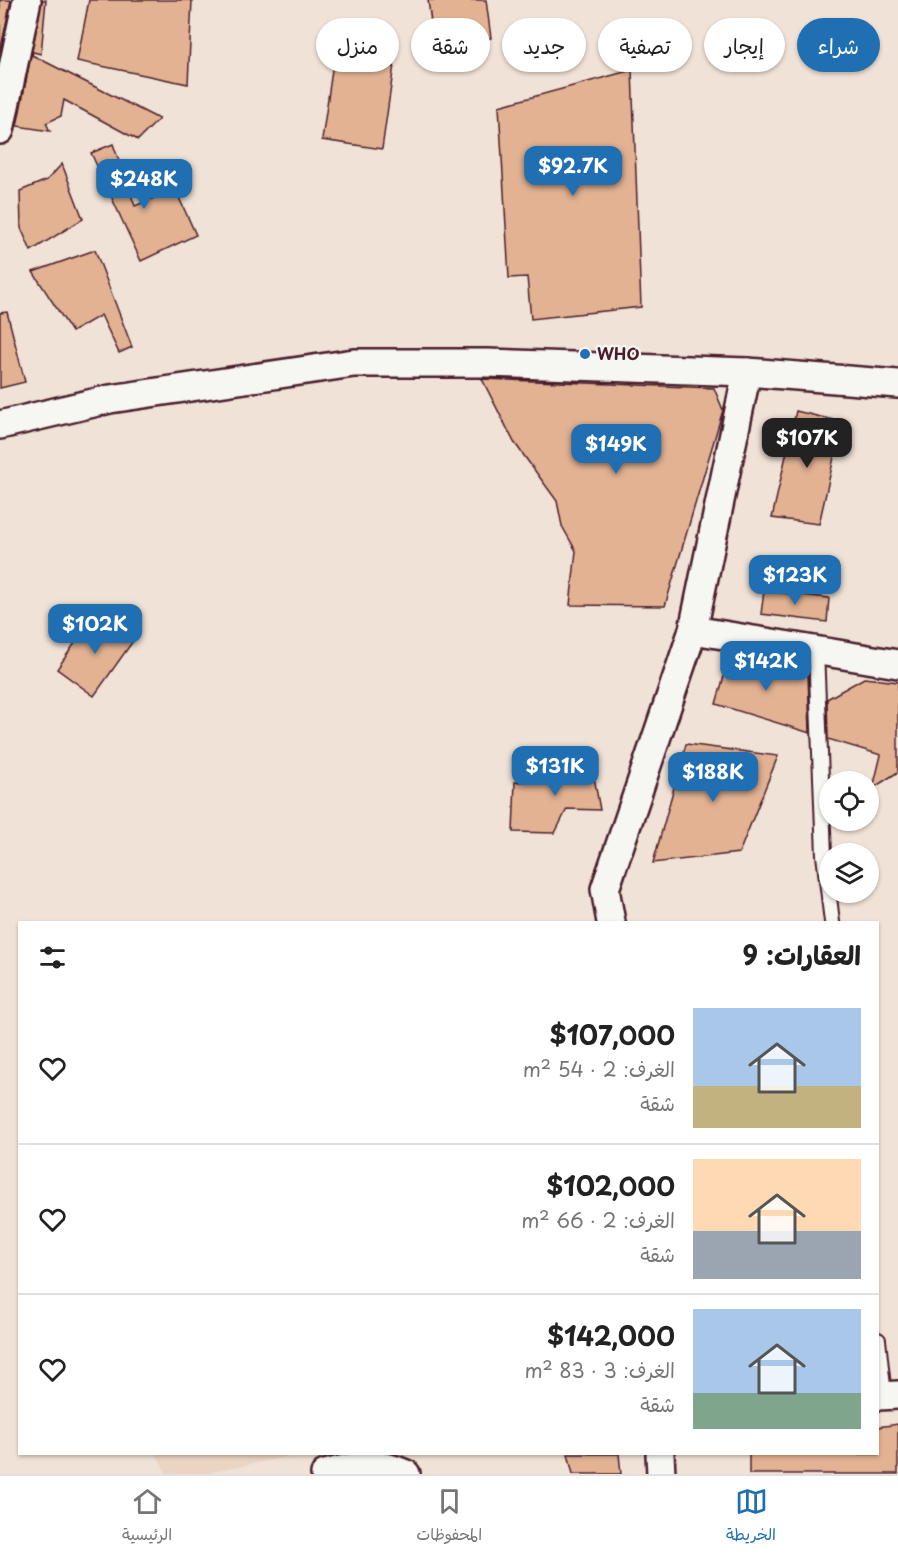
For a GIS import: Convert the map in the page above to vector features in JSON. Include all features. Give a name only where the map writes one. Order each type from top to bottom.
[{"type":"street","points":[[0,130],[27,0]]},
{"type":"street","points":[[0,425],[110,399],[354,363],[487,363],[747,372],[898,384]]},
{"type":"street","points":[[611,921],[605,890],[693,630],[747,372]]},
{"type":"street","points":[[693,630],[898,664]]},
{"type":"street","points":[[660,1455],[661,1474]]},
{"type":"street","points":[[325,1474],[368,1464],[387,1466],[406,1474]]},
{"type":"lane","points":[[816,650],[824,855],[832,921]]},
{"type":"lane","points":[[879,1347],[886,1396]]},
{"type":"shaded area","points":[[157,1455],[294,1455],[204,1474],[167,1474]]},
{"type":"building","points":[[0,0],[11,0],[0,53]]},
{"type":"building","points":[[42,0],[46,0],[41,54],[33,52],[32,55],[159,119],[138,140],[64,100],[61,116],[46,123],[50,131],[17,126]]},
{"type":"building","points":[[89,0],[192,0],[188,84],[77,61]]},
{"type":"building","points":[[428,0],[486,0],[488,18],[430,18]]},
{"type":"building","points":[[332,72],[393,72],[382,149],[322,140]]},
{"type":"building","points":[[625,72],[632,72],[641,307],[531,319],[527,277],[509,278],[499,106]]},
{"type":"building","points":[[113,144],[135,206],[175,189],[196,235],[141,261],[91,153]]},
{"type":"building","points":[[62,164],[83,219],[31,251],[21,228],[20,191],[47,180]]},
{"type":"building","points":[[95,250],[132,347],[119,353],[101,315],[72,332],[33,272]]},
{"type":"building","points":[[7,312],[25,382],[0,388],[0,313]]},
{"type":"building","points":[[482,379],[714,388],[723,410],[665,606],[570,605],[576,551],[562,526],[557,501],[514,442]]},
{"type":"building","points":[[796,411],[842,422],[819,524],[772,518]]},
{"type":"building","points":[[764,591],[829,598],[827,622],[761,614]]},
{"type":"building","points":[[95,614],[133,641],[94,696],[57,669]]},
{"type":"building","points":[[731,652],[808,675],[810,733],[716,704]]},
{"type":"building","points":[[864,678],[898,682],[898,772],[879,784],[879,771],[877,771],[881,755],[828,739],[827,699]]},
{"type":"building","points":[[686,744],[778,756],[739,853],[653,863]]},
{"type":"building","points":[[557,759],[591,760],[600,810],[567,809],[555,833],[513,832],[515,782],[550,779]]},
{"type":"building","points":[[898,1424],[898,1474],[749,1474],[749,1455],[879,1455],[879,1427]]},
{"type":"building","points":[[568,1455],[619,1455],[621,1474],[573,1474]]},
{"type":"place","name":"WHO","points":[[585,354]]}]
